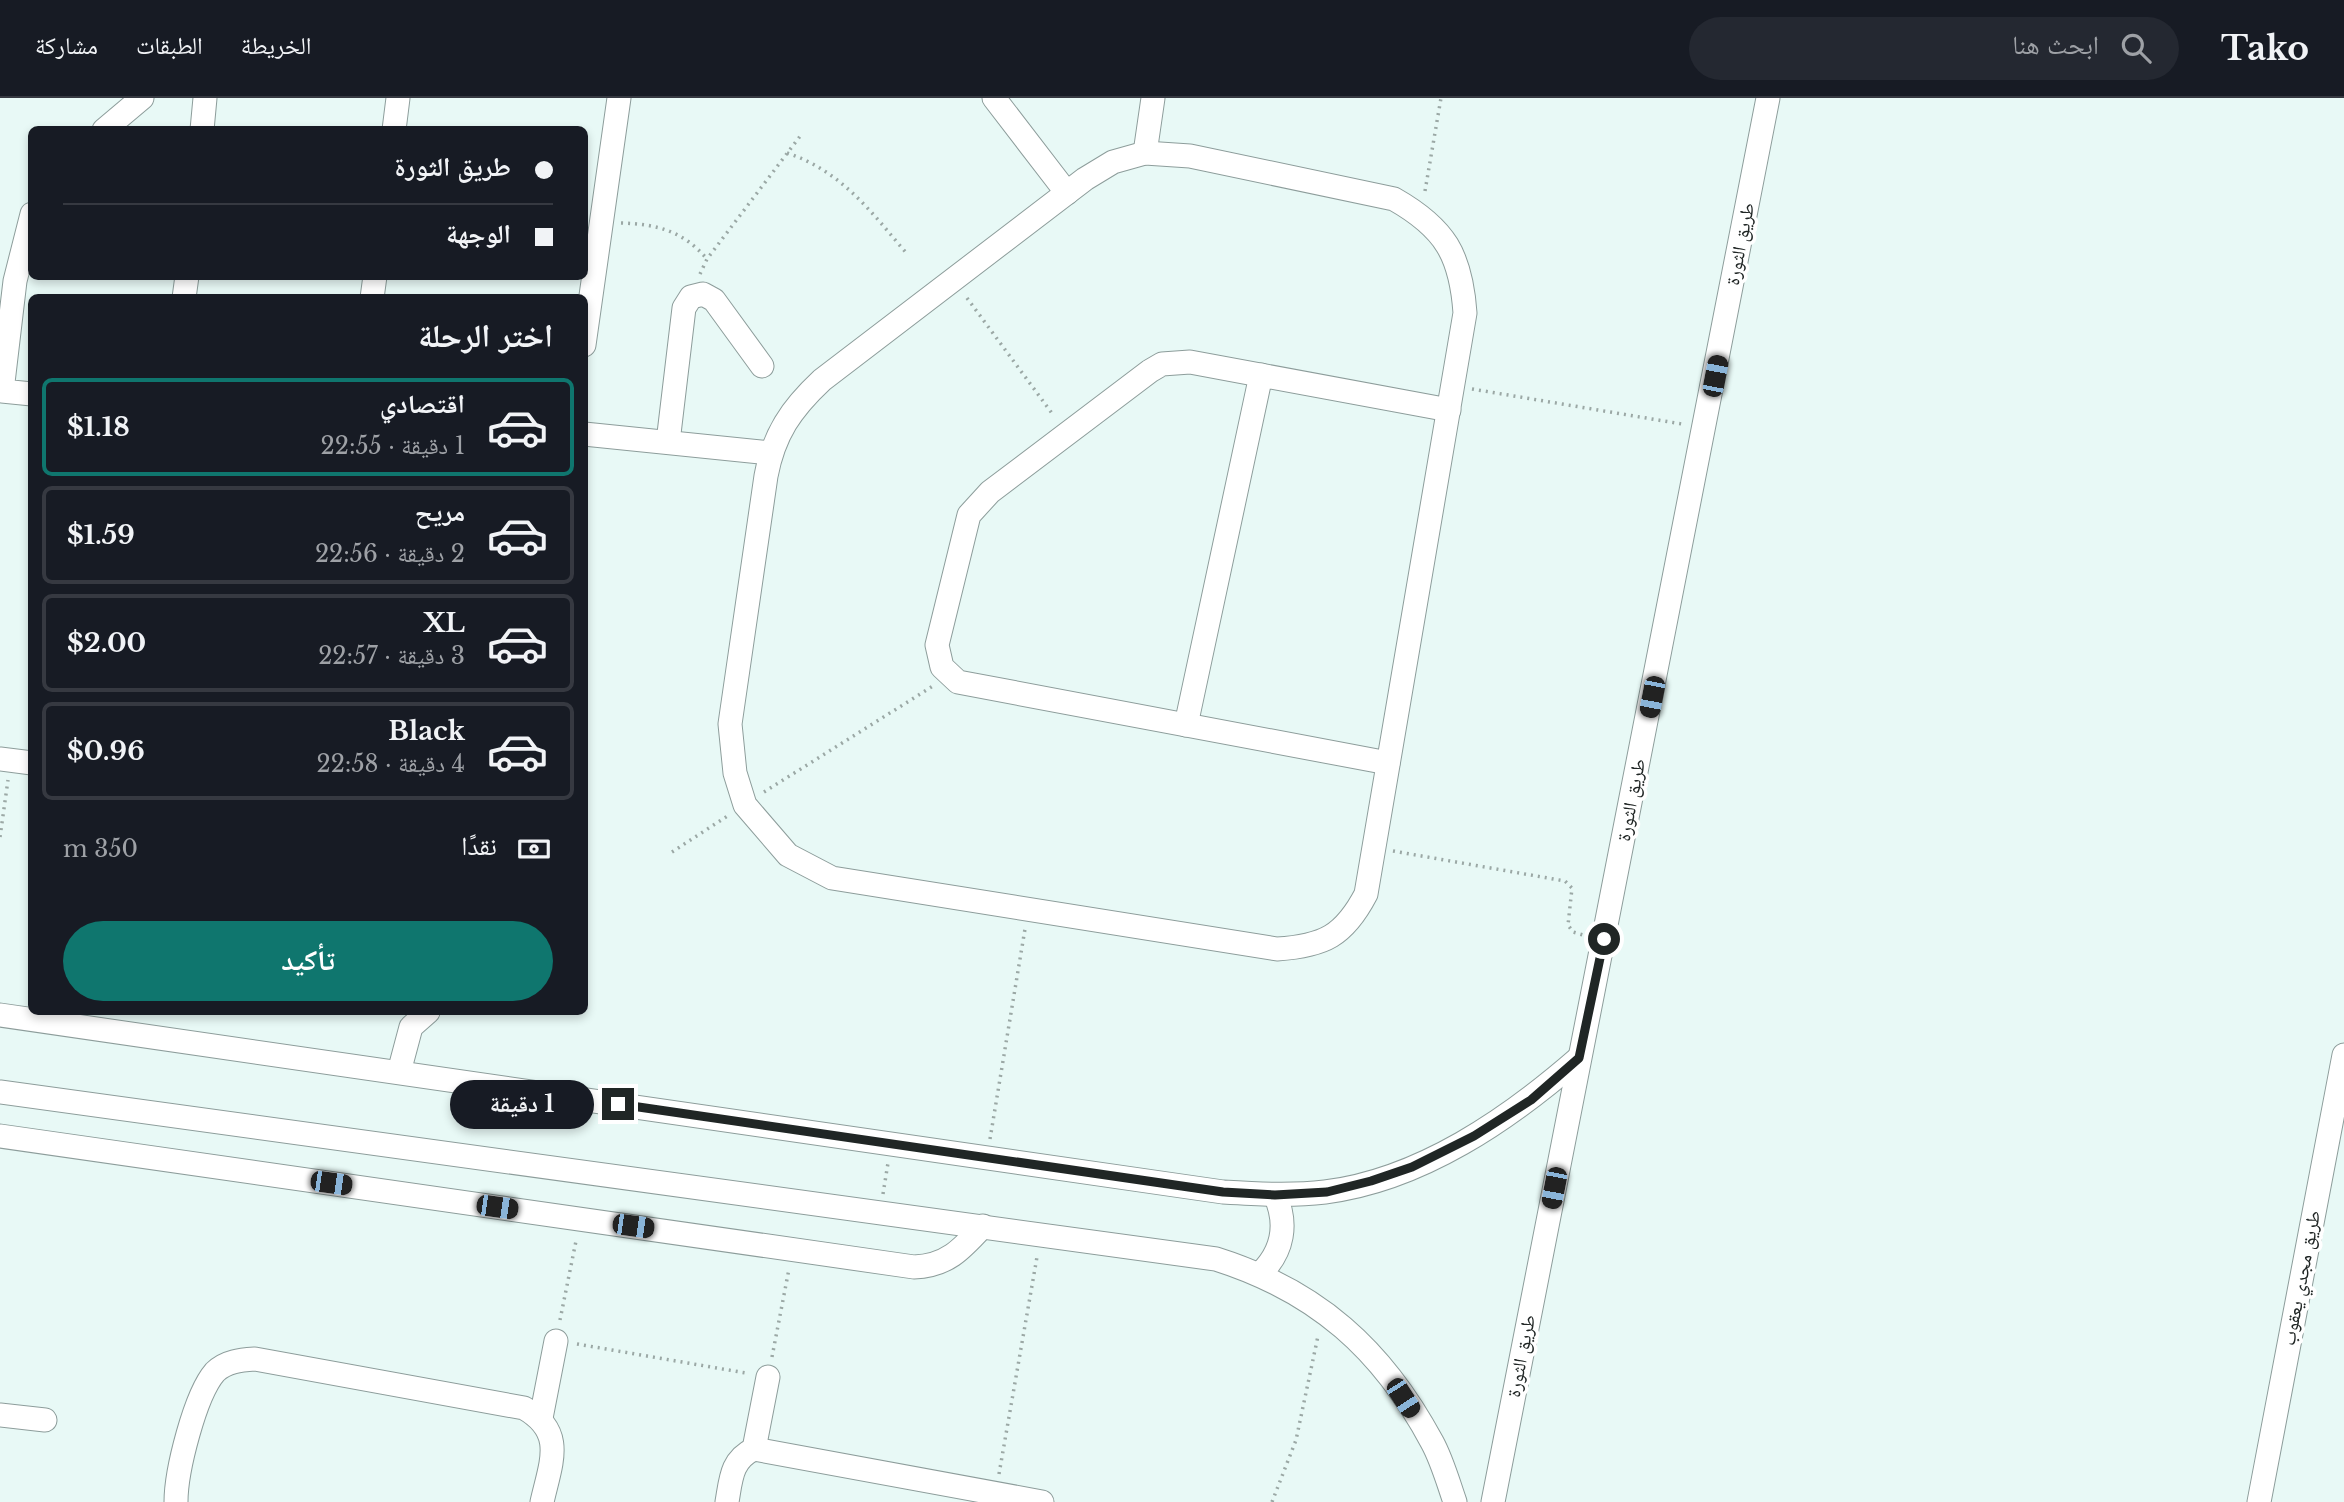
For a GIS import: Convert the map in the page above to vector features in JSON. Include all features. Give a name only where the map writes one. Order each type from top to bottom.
[{"type":"street","points":[[109,126],[142,98]]},
{"type":"street","points":[[202,126],[205,98]]},
{"type":"street","points":[[394,126],[398,98]]},
{"type":"street","points":[[588,318],[619,98]]},
{"type":"street","points":[[994,98],[1067,193]]},
{"type":"street","points":[[1146,153],[1153,98]]},
{"type":"street","points":[[1747,98],[1766,109]]},
{"type":"street","name":"طريق الثورة","points":[[1493,1502],[1766,109]]},
{"type":"street","points":[[1146,153],[1189,156],[1394,199],[1421,214],[1441,234],[1454,253],[1463,280],[1465,313],[1366,894],[1352,921],[1331,938],[1305,947],[1278,949],[832,878],[788,855],[745,805],[735,773],[730,724],[770,453],[781,427],[797,403],[1067,193],[1113,162],[1146,153]]},
{"type":"street","points":[[28,230],[15,281],[2,391],[28,394]]},
{"type":"street","points":[[668,442],[686,302],[696,294],[709,296],[714,300],[762,366]]},
{"type":"street","points":[[1388,764],[958,682],[942,667],[937,645],[969,514],[990,492],[1162,364],[1190,362],[1449,410]]},
{"type":"street","points":[[1186,725],[1261,375]]},
{"type":"street","points":[[588,434],[770,453]]},
{"type":"street","points":[[0,1015],[1223,1192],[1275,1195],[1327,1192],[1412,1167],[1474,1136],[1531,1100],[1579,1058]]},
{"type":"street","points":[[399,1072],[411,1027],[425,1015]]},
{"type":"street","name":"طريق مجدي يعقوب","points":[[2259,1502],[2344,1055]]},
{"type":"street","points":[[0,1092],[1216,1259],[1261,1273],[1324,1309],[1361,1341],[1389,1375],[1432,1443],[1455,1502]]},
{"type":"street","points":[[0,1136],[926,1266],[950,1259],[983,1226]]},
{"type":"street","points":[[1261,1273],[1281,1242],[1282,1218],[1275,1195]]},
{"type":"street","points":[[541,1418],[556,1340]]},
{"type":"street","points":[[176,1502],[182,1455],[205,1387],[217,1370],[235,1360],[256,1359],[524,1408],[541,1418],[552,1435],[552,1456],[542,1502]]},
{"type":"street","points":[[754,1448],[768,1377]]},
{"type":"street","points":[[0,1415],[45,1420]]},
{"type":"street","points":[[727,1502],[733,1467],[741,1455],[754,1448],[1042,1502]]},
{"type":"path","points":[[1421,214],[1441,98]]},
{"type":"path","points":[[696,294],[699,275],[707,259],[801,135]]},
{"type":"path","points":[[788,153],[817,164],[842,180],[908,255]]},
{"type":"path","points":[[602,222],[662,227],[686,239],[707,259]]},
{"type":"path","points":[[954,279],[1066,433]]},
{"type":"path","points":[[1453,386],[1705,427]]},
{"type":"path","points":[[672,852],[949,676]]},
{"type":"path","points":[[0,837],[14,761]]},
{"type":"path","points":[[1374,848],[1564,881],[1572,888],[1570,929],[1604,939]]},
{"type":"path","points":[[987,1158],[1028,909]]},
{"type":"path","points":[[879,1212],[891,1144]]},
{"type":"path","points":[[580,1219],[556,1340],[768,1377],[793,1249]]},
{"type":"path","points":[[995,1493],[1042,1234]]},
{"type":"path","points":[[1272,1502],[1296,1440],[1324,1309]]},
{"type":"route","points":[[618,1104],[1223,1192],[1275,1195],[1327,1192],[1412,1167],[1474,1136],[1531,1100],[1579,1058],[1604,939]]}]
